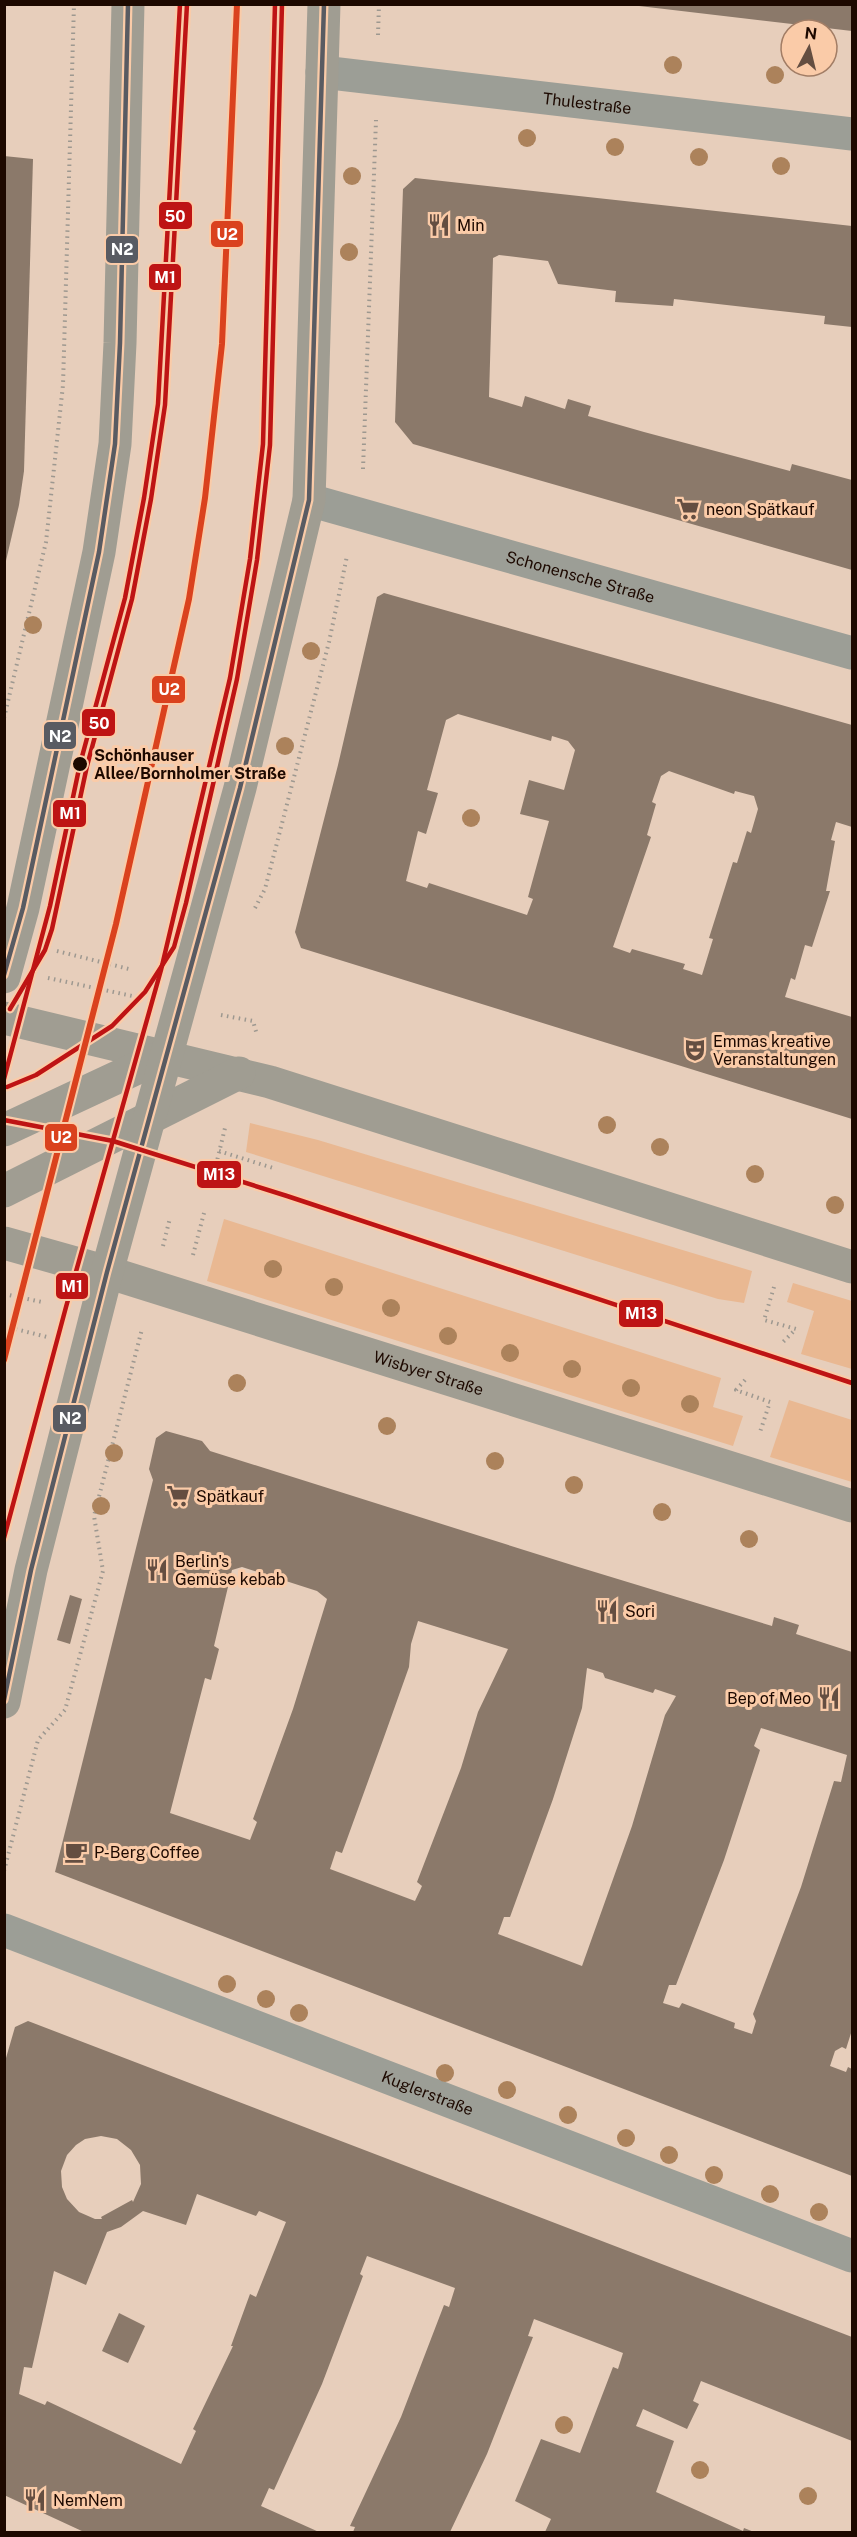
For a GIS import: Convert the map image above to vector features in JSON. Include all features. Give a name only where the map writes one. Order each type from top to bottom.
[{"type":"main road","points":[[4,977],[23,908],[99,552],[115,444],[120,343],[128,4]]},
{"type":"main road","points":[[4,1702],[31,1570],[107,1272],[240,788],[309,500],[324,4]]},
{"type":"main road","points":[[4,1018],[239,1073],[852,1267]]},
{"type":"main road","points":[[4,1130],[165,1055]]},
{"type":"main road","points":[[4,1191],[239,1073]]},
{"type":"main road","name":"Wisbyer Straße","points":[[4,1243],[107,1272],[852,1506]]},
{"type":"street","name":"Thulestraße","points":[[322,72],[852,134]]},
{"type":"street","name":"Schonensche Straße","points":[[309,500],[852,653]]},
{"type":"street","name":"Kuglerstraße","points":[[4,1930],[852,2256]]},
{"type":"path","points":[[4,718],[46,542],[63,385],[74,4]]},
{"type":"path","points":[[378,37],[379,4]]},
{"type":"path","points":[[362,475],[366,458],[376,115]]},
{"type":"path","points":[[254,909],[266,889],[329,642],[349,547]]},
{"type":"path","points":[[51,950],[129,969]]},
{"type":"path","points":[[216,1165],[226,1126]]},
{"type":"path","points":[[219,1151],[273,1168]]},
{"type":"path","points":[[190,1265],[204,1213]]},
{"type":"path","points":[[774,1286],[764,1320],[796,1329],[783,1342]]},
{"type":"path","points":[[4,1326],[48,1337]]},
{"type":"path","points":[[4,1871],[38,1740],[65,1710],[103,1571],[94,1516],[134,1360]]},
{"type":"path","points":[[745,1380],[736,1390],[770,1402],[757,1443]]},
{"type":"shaded area","points":[[250,1123],[318,1140],[752,1271],[744,1303],[718,1299],[246,1152]]},
{"type":"shaded area","points":[[224,1219],[721,1378],[713,1407],[743,1416],[733,1446],[207,1281]]},
{"type":"shaded area","points":[[793,1283],[852,1301],[852,1369],[801,1354],[814,1311],[787,1302]]},
{"type":"shaded area","points":[[789,1400],[852,1420],[852,1482],[770,1457]]},
{"type":"building","points":[[639,4],[852,4],[852,31],[839,29],[839,18],[779,18],[779,22],[639,6]]},
{"type":"building","points":[[4,156],[33,159],[24,471],[19,505],[5,565]]},
{"type":"building","points":[[415,178],[852,226],[852,327],[824,324],[825,316],[674,299],[673,306],[615,302],[616,291],[558,284],[548,261],[499,255],[493,258],[489,397],[522,407],[525,396],[565,409],[568,399],[591,406],[588,416],[644,432],[790,471],[792,464],[852,480],[852,570],[413,444],[395,422],[403,189]]},
{"type":"building","points":[[384,593],[852,725],[852,827],[836,822],[831,840],[835,841],[826,891],[830,891],[812,947],[805,945],[795,980],[791,978],[785,997],[852,1017],[852,1119],[301,948],[295,932],[338,765],[377,597]],"holes":[[[458,714],[551,741],[552,736],[568,741],[575,750],[564,790],[529,780],[520,814],[549,821],[528,897],[533,899],[527,915],[429,883],[427,888],[406,881],[418,831],[426,834],[438,793],[427,790],[446,720]],[[669,771],[734,794],[735,791],[754,796],[758,809],[751,833],[747,831],[737,863],[733,862],[709,938],[713,939],[702,975],[683,969],[685,964],[632,949],[630,953],[613,947],[651,837],[647,835],[656,804],[652,802],[661,776]]]},
{"type":"building","points":[[166,1431],[202,1441],[210,1451],[575,1566],[772,1626],[774,1617],[799,1625],[796,1634],[852,1652],[852,2030],[846,2049],[842,2047],[835,2051],[830,2066],[846,2072],[848,2067],[852,2069],[852,2176],[55,1872],[153,1480],[149,1469],[156,1438]],"holes":[[[242,1567],[317,1591],[327,1599],[293,1709],[253,1819],[257,1822],[250,1840],[170,1813],[205,1678],[211,1680],[219,1649],[214,1646],[232,1570]],[[418,1621],[508,1649],[478,1712],[461,1768],[417,1882],[422,1886],[415,1901],[330,1869],[336,1851],[342,1853],[383,1740],[409,1667],[411,1644]],[[587,1668],[603,1673],[605,1678],[653,1693],[655,1689],[676,1696],[665,1715],[632,1826],[582,1966],[498,1934],[504,1917],[510,1917],[553,1799],[582,1708]],[[761,1728],[847,1755],[841,1782],[834,1781],[801,1887],[753,2014],[756,2021],[752,2034],[734,2028],[735,2023],[682,2003],[679,2008],[663,2003],[669,1985],[676,1985],[724,1860],[760,1750],[754,1746]]]},
{"type":"building","points":[[70,1595],[82,1599],[70,1644],[57,1640]]},
{"type":"building","points":[[28,2021],[852,2337],[852,2441],[701,2381],[693,2401],[699,2404],[687,2429],[643,2409],[636,2426],[674,2441],[656,2492],[743,2531],[744,2528],[754,2532],[545,2532],[551,2519],[515,2501],[541,2439],[580,2453],[613,2367],[618,2369],[623,2353],[534,2319],[528,2336],[533,2337],[487,2454],[450,2532],[353,2532],[355,2527],[350,2526],[401,2417],[444,2305],[449,2307],[455,2288],[367,2256],[360,2274],[363,2276],[322,2384],[274,2490],[269,2488],[261,2506],[319,2532],[84,2532],[4,2495],[4,2065],[15,2027]],"holes":[[[101,2136],[117,2139],[131,2150],[140,2165],[141,2184],[133,2202],[132,2200],[101,2217],[102,2219],[95,2219],[79,2212],[67,2199],[62,2187],[61,2171],[67,2155],[76,2145],[85,2139]],[[197,2194],[256,2216],[259,2211],[286,2222],[256,2297],[250,2294],[231,2346],[233,2346],[193,2429],[196,2431],[181,2464],[47,2401],[45,2405],[19,2394],[24,2367],[32,2368],[54,2271],[86,2285],[107,2232],[121,2227],[143,2211],[186,2225]]]},
{"type":"building","points":[[119,2313],[145,2326],[128,2363],[102,2351]]},
{"type":"transit line","name":"N2","points":[[4,975],[23,908],[99,552],[115,444],[120,343],[128,4]]},
{"type":"transit line","name":"M1","points":[[4,1079],[50,906],[80,764],[125,598],[144,498],[158,404],[180,4]]},
{"type":"transit line","name":"50","points":[[10,1009],[45,950],[52,929],[87,766],[132,599],[151,499],[165,405],[187,4]]},
{"type":"transit line","name":"U2","points":[[4,1360],[116,924],[189,599],[205,498],[222,344],[237,4]]},
{"type":"transit line","name":"M1","points":[[4,1538],[161,970],[230,678],[250,559],[263,444],[275,4]]},
{"type":"transit line","name":"50","points":[[7,1087],[36,1075],[112,1026],[145,992],[174,947],[186,903],[237,679],[257,560],[270,445],[282,4]]},
{"type":"transit line","name":"N2","points":[[4,1700],[31,1570],[107,1272],[240,788],[309,500],[324,4]]},
{"type":"transit line","name":"M13","points":[[4,1120],[113,1141],[287,1196],[852,1383]]},
{"type":"place","name":"Min","points":[[439,225]]},
{"type":"place","name":"neon Spätkauf","points":[[688,509]]},
{"type":"place","name":"Schönhauser Allee/Bornholmer Straße","points":[[80,764]]},
{"type":"place","name":"Emmas kreative Veranstaltungen","points":[[695,1050]]},
{"type":"place","name":"Spätkauf","points":[[178,1496]]},
{"type":"place","name":"Berlin's Gemüse kebab","points":[[157,1570]]},
{"type":"place","name":"Sori","points":[[607,1611]]},
{"type":"place","name":"Bep of Meo","points":[[829,1698]]},
{"type":"place","name":"P-Berg Coffee","points":[[76,1852]]},
{"type":"place","name":"NemNem","points":[[35,2500]]}]
